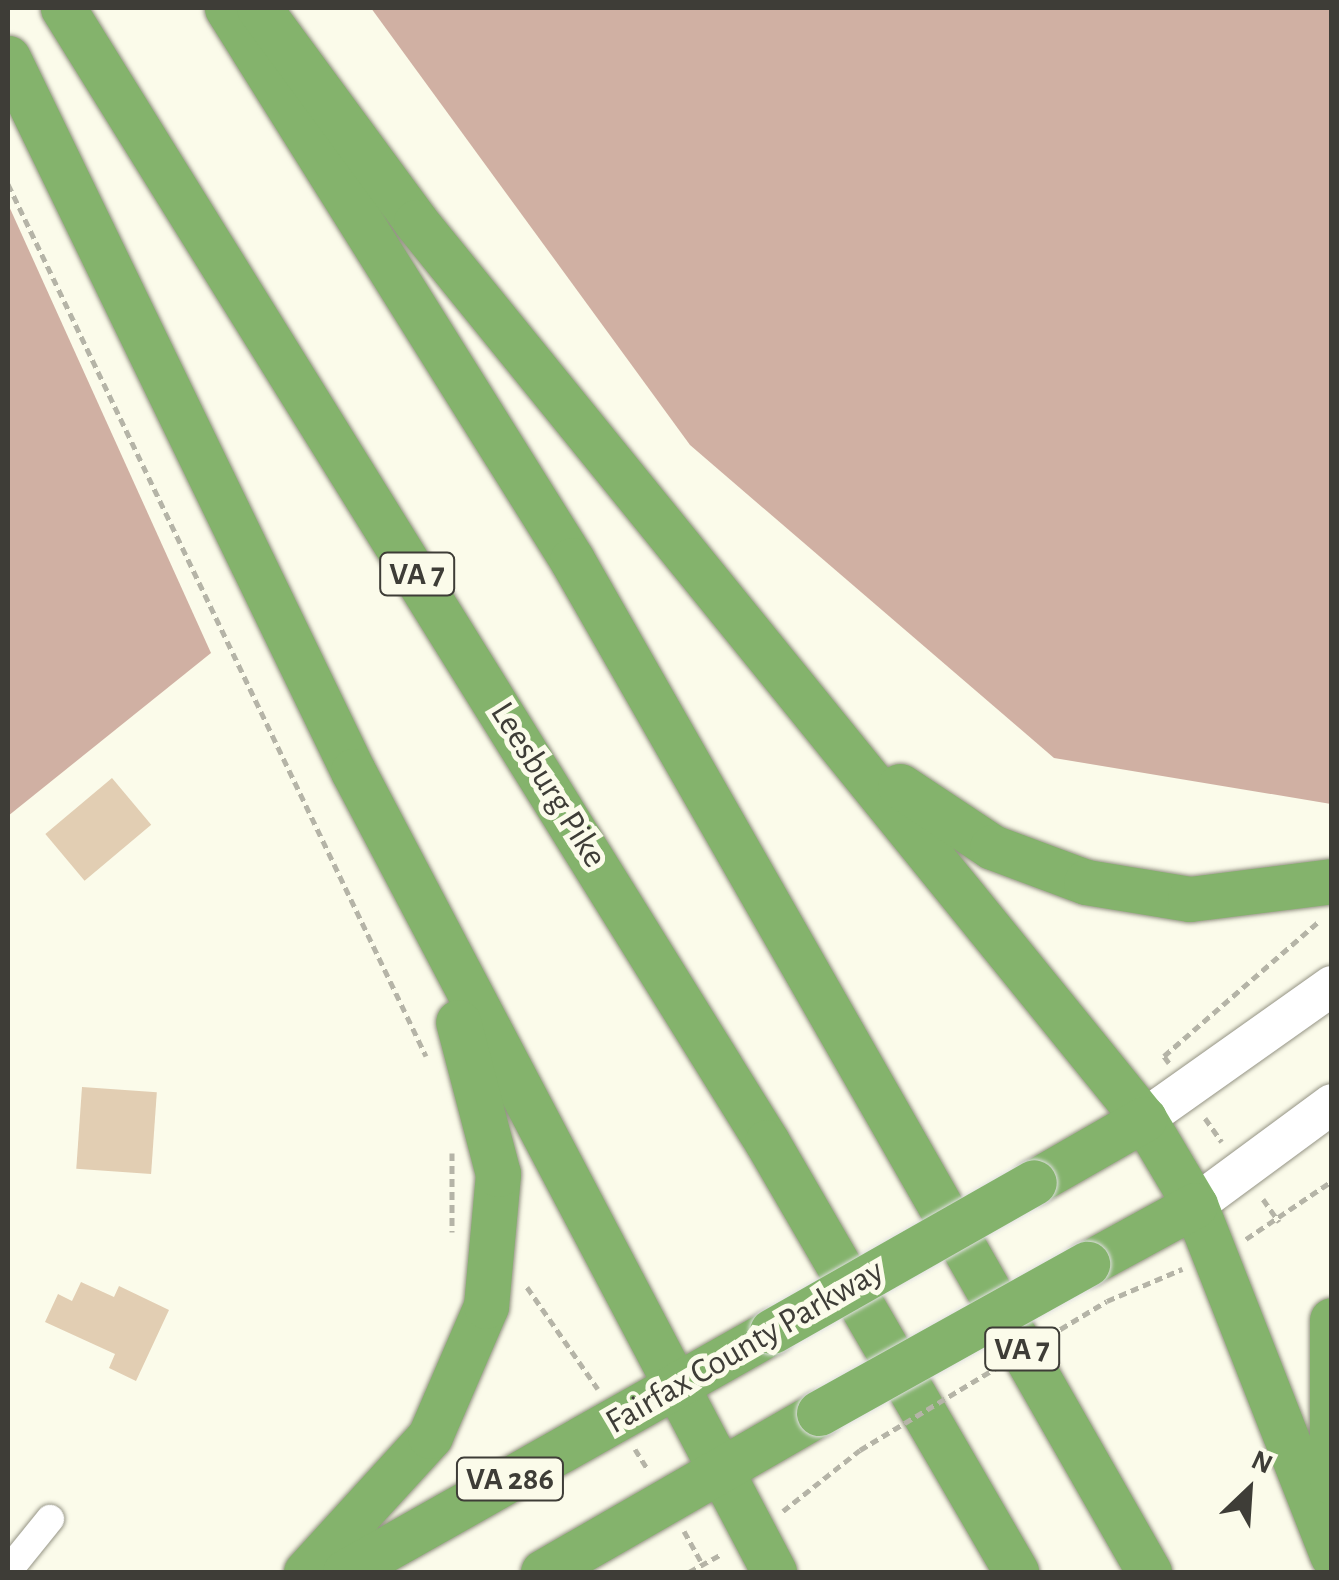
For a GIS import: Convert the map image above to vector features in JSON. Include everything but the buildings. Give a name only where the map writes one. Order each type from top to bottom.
[{"type":"highway","name":"Leesburg Pike","points":[[63,8],[746,1108],[1016,1572]]},
{"type":"highway","name":"VA 7","points":[[227,8],[572,560],[1149,1572]]},
{"type":"highway","points":[[259,8],[416,222],[1144,1118],[1195,1205],[1332,1555]]},
{"type":"highway","points":[[8,58],[353,771],[774,1572]]},
{"type":"highway","points":[[809,704],[946,821],[1038,868],[1190,898],[1332,881]]},
{"type":"highway","points":[[306,1572],[430,1436],[470,1355],[494,1266],[498,1174],[477,1071],[353,771]]},
{"type":"highway","name":"Fairfax County Parkway","points":[[344,1572],[1144,1118]]},
{"type":"highway","name":"VA 286","points":[[544,1572],[819,1413],[1097,1282],[1195,1205]]},
{"type":"highway","points":[[1332,1320],[1332,1482]]},
{"type":"main road","points":[[1144,1118],[1332,986]]},
{"type":"main road","points":[[1195,1205],[1332,1104]]},
{"type":"street","points":[[8,1570],[50,1519]]},
{"type":"path","points":[[8,184],[432,1074]]},
{"type":"path","points":[[449,1133],[456,1248],[518,1274],[617,1419],[702,1564]]},
{"type":"path","points":[[860,1450],[1097,1282]]},
{"type":"shaded area","points":[[371,8],[1331,8],[1331,804],[1054,758],[690,445]]},
{"type":"shaded area","points":[[8,204],[211,653],[8,816]]}]
